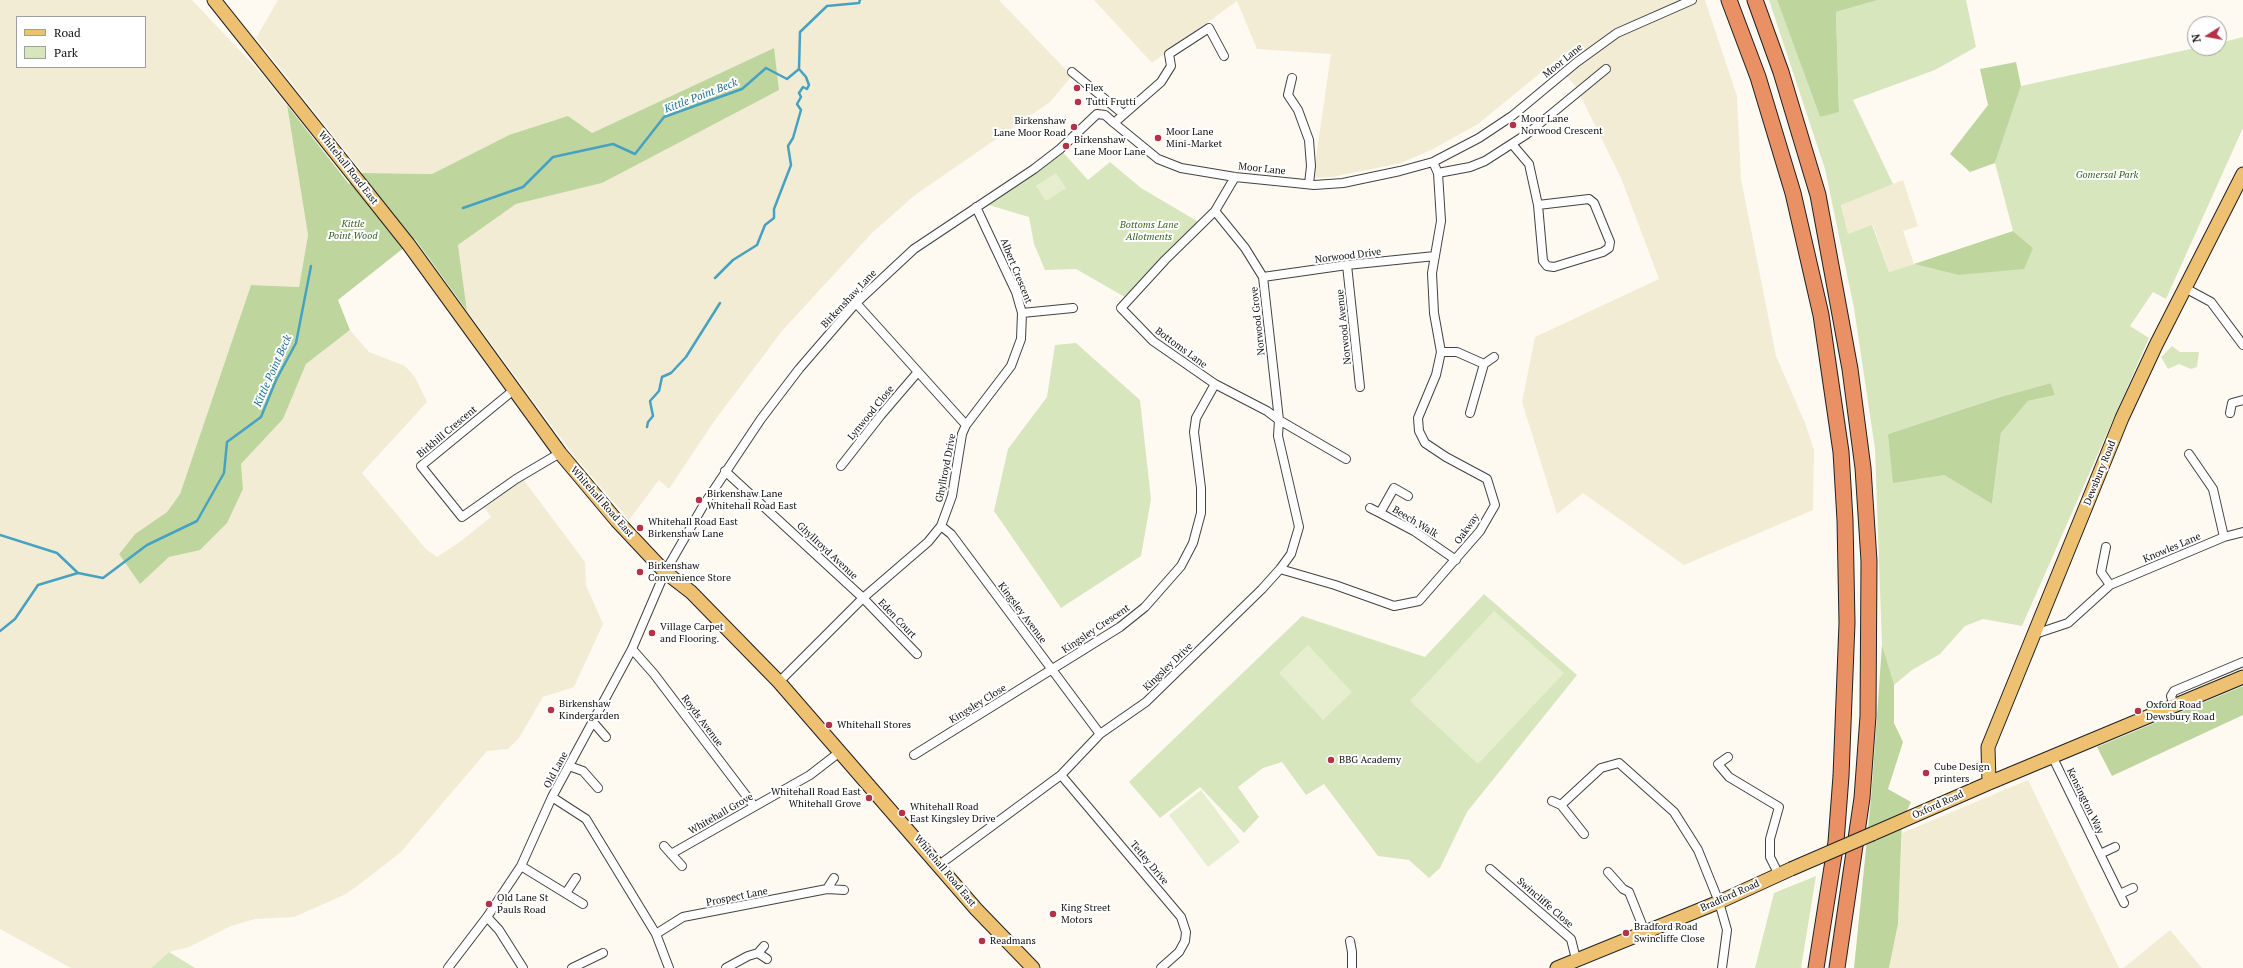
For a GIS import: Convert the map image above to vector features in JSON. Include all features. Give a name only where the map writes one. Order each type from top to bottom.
[{"type":"highway","points":[[1756,3],[1781,72],[1818,195],[1842,324],[1863,468],[1869,561],[1868,716],[1862,798],[1836,968]]},
{"type":"highway","points":[[1732,6],[1758,77],[1793,193],[1821,315],[1840,452],[1845,520],[1847,623],[1841,776],[1836,842],[1816,968]]},
{"type":"main road","name":"Whitehall Road East","points":[[214,0],[409,245],[560,453],[616,521],[665,572],[691,592],[779,682],[940,864],[976,909],[1033,968]]},
{"type":"main road","name":"Dewsbury Road","points":[[1989,783],[1988,747],[2124,415],[2185,288],[2243,174]]},
{"type":"main road","name":"Oxford Road","points":[[1791,869],[2052,756],[2243,677]]},
{"type":"main road","name":"Bradford Road","points":[[1557,968],[1719,902],[1791,869]]},
{"type":"street","name":"Moor Lane","points":[[1114,122],[1158,160],[1181,168],[1235,177],[1309,184],[1364,180],[1433,162],[1479,138],[1512,116],[1577,62],[1617,33],[1692,0]]},
{"type":"street","points":[[1114,122],[1161,82],[1171,66],[1169,54],[1209,28],[1224,56]]},
{"type":"street","points":[[1438,173],[1470,167],[1486,161],[1528,134],[1606,70]]},
{"type":"street","points":[[1072,72],[1123,114]]},
{"type":"street","points":[[1292,78],[1288,95],[1298,110],[1309,140],[1311,166],[1309,184]]},
{"type":"street","name":"Birkenshaw Lane","points":[[665,572],[725,471],[799,369],[856,303],[914,250],[1034,169],[1060,149],[1097,114],[1105,115],[1114,122]]},
{"type":"street","points":[[1512,144],[1529,164],[1538,205],[1543,261],[1547,266],[1554,267],[1603,252],[1609,248],[1610,242],[1594,203],[1589,199],[1538,205]]},
{"type":"street","points":[[1433,162],[1438,173],[1441,221],[1432,273],[1434,313],[1441,352],[1457,352],[1484,364]]},
{"type":"street","name":"Bottoms Lane","points":[[1235,177],[1215,211],[1165,260],[1121,308],[1153,341],[1214,384],[1267,411],[1279,420],[1346,459]]},
{"type":"street","name":"Albert Crescent","points":[[966,425],[1011,366],[1021,339],[1022,313],[1010,279],[976,207]]},
{"type":"street","name":"Norwood Grove","points":[[1215,211],[1245,248],[1263,277],[1279,420]]},
{"type":"street","name":"Norwood Drive","points":[[1263,277],[1347,265],[1435,256]]},
{"type":"street","name":"Norwood Avenue","points":[[1347,265],[1360,387]]},
{"type":"street","points":[[2185,288],[2211,302],[2243,345]]},
{"type":"street","name":"Ghyllroyd Drive","points":[[779,682],[863,598],[928,542],[941,526],[952,496],[962,434],[966,425],[917,373],[856,303]]},
{"type":"street","points":[[1022,313],[1073,308]]},
{"type":"street","name":"Oakway","points":[[1280,569],[1342,587],[1394,606],[1419,601],[1480,531],[1495,505],[1487,478],[1446,458],[1425,443],[1419,431],[1418,418],[1436,375],[1441,352]]},
{"type":"street","points":[[1470,413],[1484,364],[1494,357]]},
{"type":"street","name":"Lynwood Close","points":[[841,466],[881,415],[917,373]]},
{"type":"street","name":"Kingsley Crescent","points":[[1052,670],[1125,623],[1145,607],[1180,566],[1193,543],[1202,513],[1201,488],[1194,432],[1196,418],[1214,384]]},
{"type":"street","name":"Birkhill Crescent","points":[[515,389],[421,466],[462,517],[516,479],[560,453]]},
{"type":"street","points":[[2230,413],[2232,403],[2243,400]]},
{"type":"street","name":"Kingsley Drive","points":[[940,864],[1061,775],[1100,734],[1146,702],[1280,569],[1291,554],[1298,527],[1278,436],[1279,420]]},
{"type":"street","points":[[2189,454],[2213,489],[2224,537]]},
{"type":"street","name":"Ghyllroyd Avenue","points":[[725,471],[863,598]]},
{"type":"street","name":"Beech Walk","points":[[1408,496],[1394,488],[1380,513],[1414,531],[1456,560]]},
{"type":"street","points":[[1370,508],[1380,513]]},
{"type":"street","name":"Kingsley Avenue","points":[[941,526],[950,534],[1100,734]]},
{"type":"street","name":"Knowles Lane","points":[[2035,634],[2068,623],[2110,586],[2224,537],[2243,532]]},
{"type":"street","points":[[2106,547],[2101,572],[2110,586]]},
{"type":"street","name":"Old Lane","points":[[448,968],[487,917],[521,866],[552,797],[594,722],[632,649],[665,572]]},
{"type":"street","name":"Eden Court","points":[[863,598],[918,654]]},
{"type":"street","name":"Royds Avenue","points":[[632,649],[654,674],[754,806]]},
{"type":"street","points":[[2174,706],[2171,696],[2174,691],[2243,662]]},
{"type":"street","name":"Kingsley Close","points":[[914,756],[1052,670]]},
{"type":"street","points":[[594,722],[606,737]]},
{"type":"street","name":"Whitehall Grove","points":[[671,854],[810,775],[840,751]]},
{"type":"street","name":"Kensington Way","points":[[2052,756],[2124,903]]},
{"type":"street","points":[[1728,757],[1718,764],[1729,777],[1779,806],[1770,839],[1770,857],[1779,875]]},
{"type":"street","points":[[1561,806],[1601,768],[1619,763],[1674,812],[1698,850],[1719,902],[1727,930],[1722,968]]},
{"type":"street","points":[[569,766],[583,771],[598,788]]},
{"type":"street","name":"Tetley Drive","points":[[1061,775],[1181,917],[1186,932],[1185,941],[1179,952],[1161,968]]},
{"type":"street","points":[[552,797],[586,819],[656,934],[669,968]]},
{"type":"street","points":[[1552,801],[1561,806],[1584,834]]},
{"type":"street","points":[[664,846],[682,866]]},
{"type":"street","points":[[2100,854],[2115,847]]},
{"type":"street","points":[[521,866],[583,904]]},
{"type":"street","name":"Swincliffe Close","points":[[1490,869],[1571,939],[1576,959]]},
{"type":"street","points":[[1608,872],[1622,889],[1629,892],[1646,932]]},
{"type":"street","points":[[566,893],[576,878]]},
{"type":"street","points":[[827,889],[834,878]]},
{"type":"street","points":[[2120,894],[2133,888]]},
{"type":"street","name":"Prospect Lane","points":[[656,934],[683,917],[827,889],[844,890]]},
{"type":"street","points":[[487,917],[499,930],[523,968]]},
{"type":"street","points":[[1350,941],[1352,968]]},
{"type":"street","points":[[726,968],[748,956],[758,953],[764,946]]},
{"type":"street","points":[[572,968],[603,953]]},
{"type":"street","points":[[758,953],[767,959]]},
{"type":"shaded area","points":[[0,0],[192,0],[260,72],[287,105],[308,235],[299,287],[251,285],[180,494],[167,512],[135,534],[119,553],[140,584],[169,557],[200,549],[243,489],[241,464],[283,419],[306,364],[350,330],[369,352],[405,366],[415,377],[427,402],[362,473],[426,549],[437,557],[461,541],[491,517],[484,507],[523,479],[585,562],[586,585],[603,624],[574,687],[543,697],[519,738],[508,749],[487,751],[401,852],[344,895],[294,917],[255,919],[231,926],[189,947],[169,952],[151,968],[71,968],[0,929]]},
{"type":"shaded area","points":[[278,0],[999,0],[1072,76],[1050,102],[915,195],[872,233],[782,331],[715,420],[669,489],[659,480],[629,520],[574,456],[467,311],[458,245],[516,204],[602,183],[774,48],[592,133],[509,135],[432,174],[363,173],[256,38]]},
{"type":"shaded area","points":[[1094,0],[1705,0],[1737,96],[1741,179],[1776,356],[1805,423],[1814,450],[1813,510],[1684,565],[1583,493],[1557,514],[1522,402],[1535,337],[1659,279],[1621,178],[1576,87],[1555,61],[1478,124],[1433,149],[1401,163],[1332,177],[1313,178],[1331,54],[1257,49],[1237,1],[1152,63]]},
{"type":"shaded area","points":[[1903,180],[1918,226],[1903,231],[1914,264],[1889,272],[1873,225],[1848,235],[1841,204]]},
{"type":"shaded area","points":[[2028,780],[2119,968],[1889,968],[1898,924],[1902,833]]},
{"type":"shaded area","points":[[2170,930],[2202,968],[2123,968],[2131,962]]},
{"type":"green space","name":"Gomersal Park","points":[[1769,0],[1777,0],[1820,117],[1839,111],[1836,12],[1878,0],[1966,0],[1976,47],[1935,70],[1853,100],[1893,184],[1841,205],[1848,234],[1872,225],[1889,272],[1914,264],[1958,275],[2033,248],[2013,231],[1995,163],[2021,86],[2187,50],[2187,56],[2227,56],[2227,41],[2243,37],[2243,128],[2166,299],[2153,292],[2130,326],[2149,338],[2022,626],[1983,619],[1965,626],[1940,654],[1912,670],[1894,685],[1894,688],[1882,645],[1875,449],[1854,308],[1825,169]],"holes":[[[2051,383],[2055,395],[2028,401],[2001,433],[1992,504],[1944,475],[1888,434],[2000,397]]]},
{"type":"green space","points":[[1777,0],[1878,0],[1836,12],[1839,112],[1820,117]]},
{"type":"green space","name":"Kittle Point Wood","points":[[774,48],[779,90],[602,183],[516,204],[458,245],[467,311],[415,239],[338,300],[350,330],[306,364],[283,419],[241,464],[243,489],[227,523],[200,550],[169,557],[140,584],[119,554],[135,534],[167,512],[180,494],[251,285],[299,287],[308,235],[287,105],[349,184],[363,173],[432,174],[509,135],[568,116],[592,133]]},
{"type":"green space","points":[[2016,62],[2021,86],[1995,163],[1970,172],[1950,154],[1988,105],[1980,69]]},
{"type":"green space","name":"Bottoms Lane Allotments","points":[[1060,149],[1088,180],[1110,162],[1141,188],[1202,224],[1130,300],[1076,269],[1045,270],[1034,244],[1029,217],[982,203]]},
{"type":"green space","points":[[1056,173],[1066,188],[1046,201],[1036,186]]},
{"type":"green space","points":[[2013,231],[2033,248],[2024,269],[1958,275],[1914,264]]},
{"type":"green space","points":[[1076,343],[1140,400],[1151,499],[1141,556],[1061,608],[994,511],[1008,449],[1047,397],[1055,345]]},
{"type":"green space","points":[[2172,346],[2180,352],[2199,352],[2197,367],[2191,369],[2179,364],[2168,369],[2161,357]]},
{"type":"green space","points":[[2051,383],[2055,395],[2028,401],[2001,433],[1992,504],[1944,475],[1893,483],[1888,434],[2000,397]]},
{"type":"green space","name":"BBG Academy","points":[[1484,594],[1577,675],[1467,812],[1440,868],[1429,878],[1409,860],[1378,856],[1324,784],[1306,795],[1282,762],[1263,768],[1238,787],[1259,817],[1244,833],[1200,787],[1160,818],[1129,782],[1302,616],[1425,657]]},
{"type":"green space","points":[[1494,611],[1564,673],[1478,764],[1410,701]]},
{"type":"green space","points":[[1308,645],[1352,692],[1323,720],[1279,673]]},
{"type":"green space","points":[[1882,645],[1894,685],[1894,723],[1903,742],[1888,789],[1911,802],[1902,821],[1898,924],[1889,968],[1854,968],[1871,799]]},
{"type":"green space","points":[[2243,686],[2243,715],[2112,776],[2097,747]]},
{"type":"green space","points":[[1201,790],[1240,842],[1208,867],[1169,815]]},
{"type":"green space","points":[[1816,876],[1801,968],[1755,968],[1774,893]]},
{"type":"green space","points":[[169,952],[195,968],[151,968]]},
{"type":"waterway","points":[[799,69],[800,32],[827,6],[859,3],[860,0]]},
{"type":"waterway","name":"Kittle Point Beck","points":[[463,208],[523,187],[553,157],[613,144],[635,154],[664,117],[742,89],[766,68],[787,79],[799,69]]},
{"type":"waterway","points":[[715,278],[733,260],[757,245],[765,225],[774,218],[774,209],[791,165],[788,146],[793,138],[801,110],[797,104],[801,97],[799,93],[803,87],[807,89],[809,85],[806,77],[799,69]]},
{"type":"waterway","name":"Kittle Point Beck","points":[[0,535],[57,553],[78,573],[103,578],[147,545],[197,521],[224,473],[227,442],[261,417],[276,380],[296,343],[311,266]]},
{"type":"waterway","points":[[647,427],[648,422],[653,416],[650,401],[659,391],[662,377],[671,373],[686,357],[720,303]]},
{"type":"waterway","points":[[0,631],[15,619],[38,585],[78,573]]},
{"type":"place","name":"Flex","points":[[1077,88]]},
{"type":"place","name":"Tutti Frutti","points":[[1078,102]]},
{"type":"place","name":"Moor Lane Norwood Crescent","points":[[1513,125]]},
{"type":"place","name":"Birkenshaw Lane Moor Road","points":[[1074,127]]},
{"type":"place","name":"Moor Lane Mini-Market","points":[[1158,138]]},
{"type":"place","name":"Birkenshaw Lane Moor Lane","points":[[1066,146]]},
{"type":"place","name":"Birkenshaw Lane Whitehall Road East","points":[[699,500]]},
{"type":"place","name":"Whitehall Road East Birkenshaw Lane","points":[[640,528]]},
{"type":"place","name":"Birkenshaw Convenience Store","points":[[640,572]]},
{"type":"place","name":"Village Carpet and Flooring.","points":[[652,633]]},
{"type":"place","name":"Birkenshaw Kindergarden","points":[[551,710]]},
{"type":"place","name":"Oxford Road Dewsbury Road","points":[[2138,711]]},
{"type":"place","name":"Whitehall Stores","points":[[829,725]]},
{"type":"place","name":"BBG Academy","points":[[1331,760]]},
{"type":"place","name":"Cube Design printers","points":[[1926,773]]},
{"type":"place","name":"Whitehall Road East Whitehall Grove","points":[[869,798]]},
{"type":"place","name":"Whitehall Road East Kingsley Drive","points":[[902,813]]},
{"type":"place","name":"Old Lane St Pauls Road","points":[[489,904]]},
{"type":"place","name":"King Street Motors","points":[[1053,914]]},
{"type":"place","name":"Bradford Road Swincliffe Close","points":[[1626,933]]},
{"type":"place","name":"Readmans","points":[[982,941]]}]
